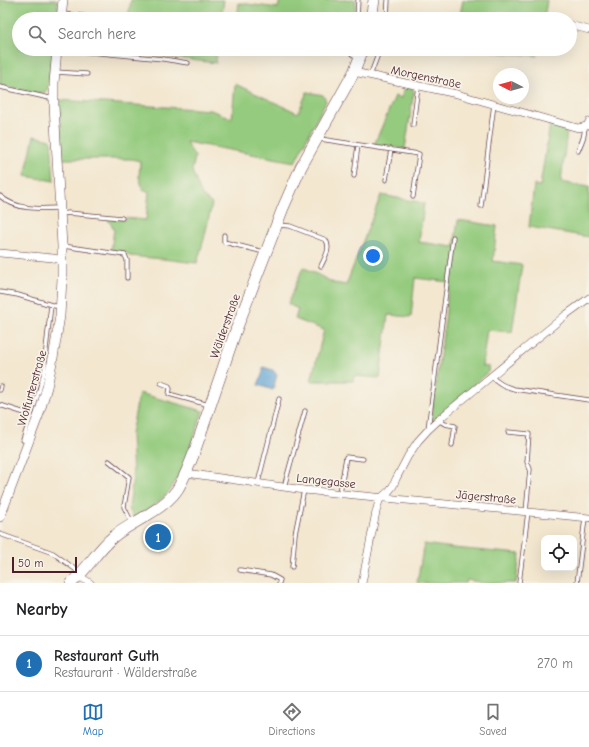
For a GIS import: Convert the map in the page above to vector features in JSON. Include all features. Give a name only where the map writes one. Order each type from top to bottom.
[{"type":"main road","points":[[372,12],[374,0]]},
{"type":"main road","name":"Wälderstraße","points":[[77,577],[105,544],[113,537],[151,514],[164,504],[177,490],[194,454],[236,330],[276,224],[295,180],[316,139],[354,72],[361,56]]},
{"type":"street","points":[[62,12],[63,0]]},
{"type":"street","points":[[577,27],[589,30]]},
{"type":"street","name":"Wolfurterstraße","points":[[0,517],[2,505],[39,414],[47,387],[54,358],[61,306],[62,246],[54,99],[56,56]]},
{"type":"street","name":"Morgenstraße","points":[[354,72],[457,94],[493,104]]},
{"type":"street","name":"Morgenstraße","points":[[494,104],[578,128],[586,124]]},
{"type":"street","points":[[0,254],[62,260]]},
{"type":"street","points":[[362,583],[379,501],[394,486],[408,456],[418,441],[438,420],[566,314],[589,298]]},
{"type":"street","name":"Langegasse","points":[[186,473],[304,490],[381,498]]},
{"type":"street","name":"Jägerstraße","points":[[381,498],[587,518]]},
{"type":"street","points":[[77,577],[90,583]]},
{"type":"lane","points":[[357,12],[358,0]]},
{"type":"lane","points":[[387,12],[388,0]]},
{"type":"lane","points":[[131,56],[188,63]]},
{"type":"lane","points":[[370,76],[377,56]]},
{"type":"lane","points":[[55,72],[87,74]]},
{"type":"lane","points":[[413,125],[418,86]]},
{"type":"lane","points":[[0,87],[54,99]]},
{"type":"lane","points":[[481,206],[494,104]]},
{"type":"lane","points":[[578,151],[586,124]]},
{"type":"lane","points":[[316,139],[419,154],[413,197]]},
{"type":"lane","points":[[354,176],[358,145]]},
{"type":"lane","points":[[386,180],[391,149]]},
{"type":"lane","points":[[0,196],[17,205],[28,208],[122,218]]},
{"type":"lane","points":[[276,224],[290,226],[326,240],[329,248],[321,266]]},
{"type":"lane","points":[[224,235],[224,242],[266,252]]},
{"type":"lane","points":[[428,430],[453,238]]},
{"type":"lane","points":[[62,246],[125,255],[127,260],[126,278]]},
{"type":"lane","points":[[0,292],[61,306]]},
{"type":"lane","points":[[28,441],[23,440],[45,368],[51,304]]},
{"type":"lane","points":[[491,376],[504,386],[514,389],[589,400]]},
{"type":"lane","points":[[161,383],[169,386],[169,394],[211,405]]},
{"type":"lane","points":[[258,483],[279,399]]},
{"type":"lane","points":[[0,405],[31,415]]},
{"type":"lane","points":[[284,487],[305,411]]},
{"type":"lane","points":[[438,420],[445,424],[455,426],[452,445]]},
{"type":"lane","points":[[508,432],[529,434],[527,462],[530,469],[519,583]]},
{"type":"lane","points":[[340,493],[346,457],[363,459]]},
{"type":"lane","points":[[109,461],[129,477],[124,507],[133,524]]},
{"type":"lane","points":[[292,567],[304,490]]},
{"type":"lane","points":[[577,583],[587,518]]},
{"type":"lane","points":[[0,534],[53,553],[77,577]]},
{"type":"lane","points":[[240,570],[271,575],[280,580],[280,583]]},
{"type":"green space","points":[[0,0],[57,0],[57,6],[59,6],[58,12],[12,12],[12,56],[52,56],[48,88],[45,92],[38,93],[0,85]]},
{"type":"green space","points":[[131,0],[224,0],[222,12],[129,12]]},
{"type":"green space","points":[[280,0],[356,0],[355,12],[238,12],[239,3],[278,8]]},
{"type":"green space","points":[[463,0],[547,0],[545,12],[460,12]]},
{"type":"green space","points":[[159,56],[216,56],[216,63]]},
{"type":"green space","points":[[235,84],[298,113],[307,92],[323,95],[326,101],[295,162],[186,142],[195,157],[192,171],[202,196],[212,204],[197,263],[130,256],[125,252],[111,251],[114,229],[107,218],[146,220],[149,192],[143,189],[139,177],[140,161],[132,159],[62,159],[59,100],[211,110],[232,119]]},
{"type":"green space","points":[[405,86],[412,88],[414,91],[405,149],[374,145],[395,96],[401,98]]},
{"type":"green space","points":[[550,124],[567,131],[561,182],[589,187],[589,237],[529,227],[534,185],[540,186]]},
{"type":"green space","points":[[34,136],[51,140],[54,181],[25,176]]},
{"type":"green space","points":[[381,195],[424,203],[419,242],[454,247],[458,220],[497,226],[493,261],[522,265],[512,332],[487,330],[482,366],[489,367],[488,372],[430,424],[449,282],[415,278],[411,317],[388,315],[380,378],[354,376],[353,381],[311,381],[324,330],[295,319],[298,309],[288,304],[303,267],[334,283],[346,285]]},
{"type":"green space","points":[[139,393],[203,411],[184,466],[170,491],[154,506],[134,518],[129,509],[133,476],[131,434]]},
{"type":"green space","points":[[424,544],[520,554],[516,583],[485,583],[467,580],[466,583],[417,583]]},
{"type":"water","points":[[263,367],[273,370],[277,375],[273,390],[258,385],[263,372]]},
{"type":"place","name":"Restaurant Guth","points":[[158,537]]}]
